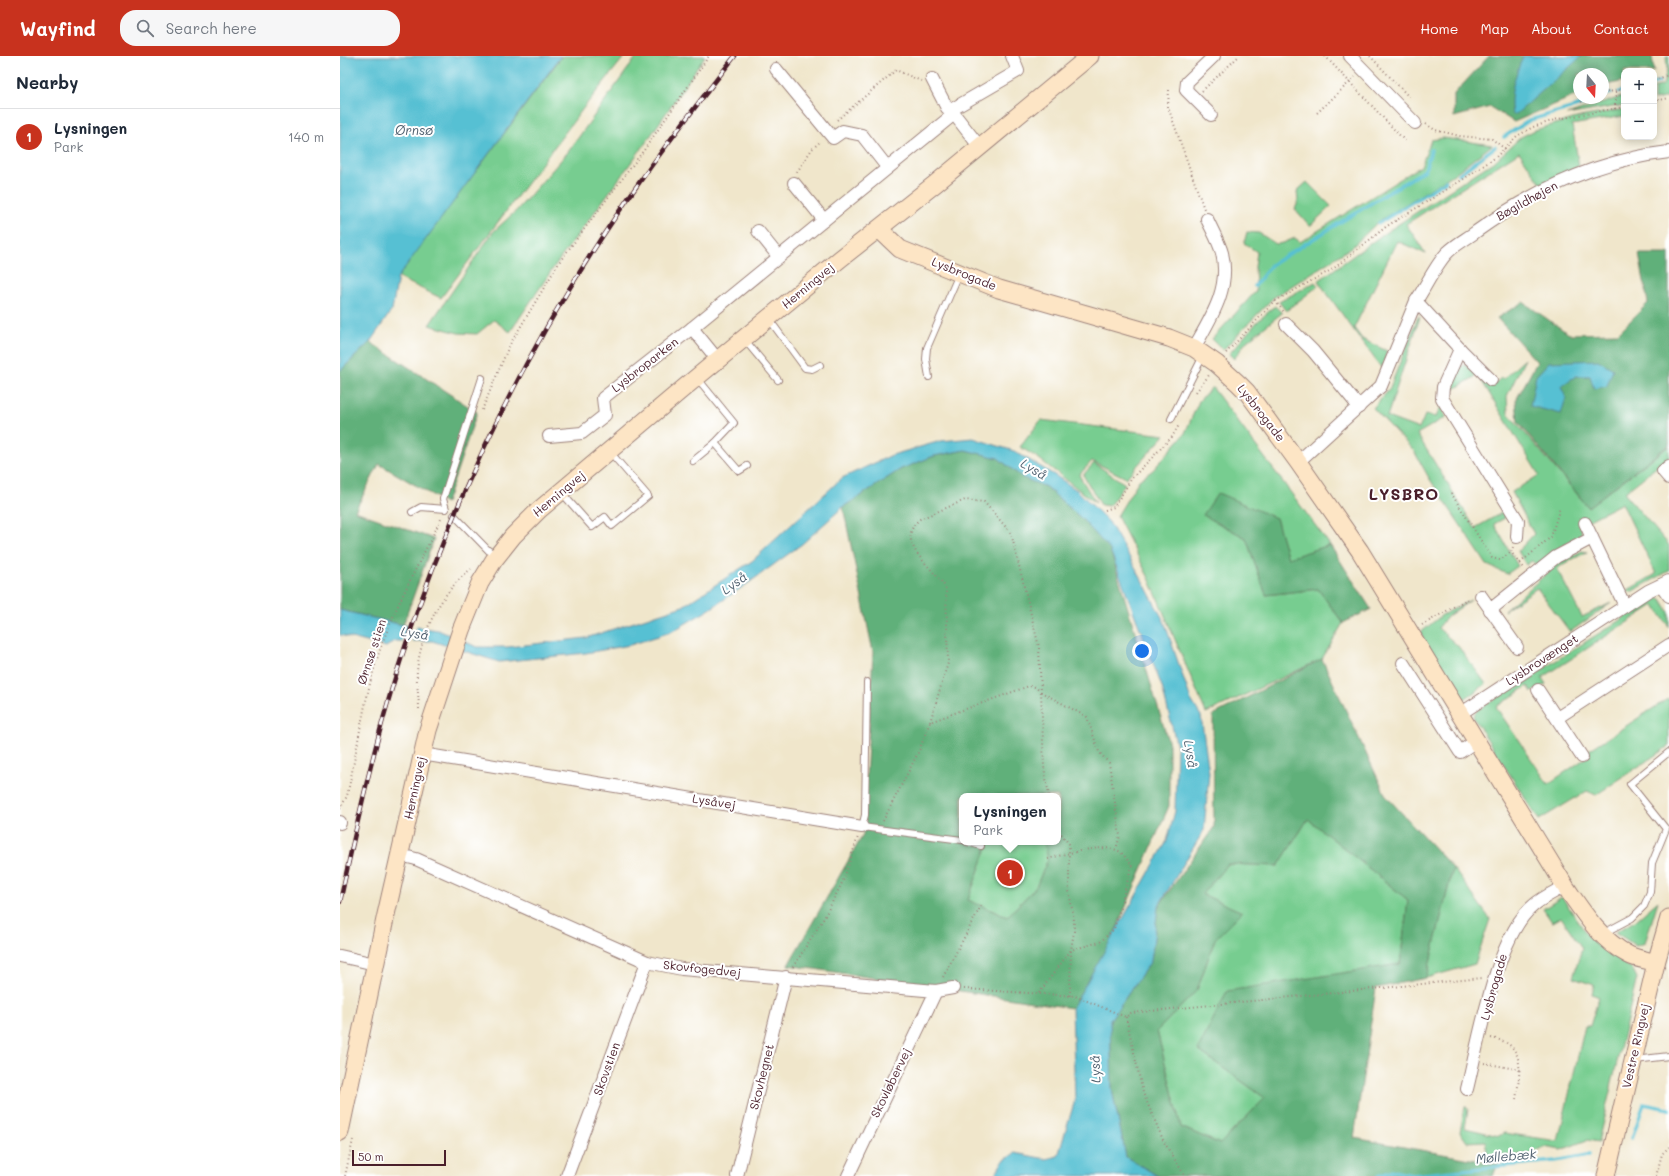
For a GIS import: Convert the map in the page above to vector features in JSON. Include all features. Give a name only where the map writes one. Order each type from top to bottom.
[{"type":"street","name":"Lysbroparken","points":[[549,436],[582,433],[605,415],[603,398],[692,328],[953,112],[1018,71],[1012,56]]},
{"type":"street","name":"Herningvej","points":[[340,1132],[375,964],[422,754],[461,630],[480,584],[495,558],[527,521],[697,377],[1090,56]]},
{"type":"street","points":[[1211,115],[1186,90],[1187,82],[1214,56]]},
{"type":"street","points":[[1350,56],[1415,123]]},
{"type":"street","points":[[776,69],[833,138],[843,131],[862,135],[887,167]]},
{"type":"street","points":[[932,79],[947,108],[953,112],[979,146]]},
{"type":"street","name":"Bøgildhøjen","points":[[1298,462],[1381,386],[1416,301],[1447,253],[1504,211],[1551,187],[1596,168],[1647,155],[1669,152]]},
{"type":"street","points":[[794,183],[824,220]]},
{"type":"street","points":[[1208,219],[1222,253],[1223,288],[1217,308],[1210,355]]},
{"type":"street","name":"Lysbrogade","points":[[879,229],[900,249],[999,289],[1169,338],[1210,355],[1247,392],[1360,551],[1566,886],[1601,934],[1617,948],[1630,956],[1656,962]]},
{"type":"street","points":[[758,231],[778,256]]},
{"type":"street","points":[[1416,301],[1491,380]]},
{"type":"street","points":[[1286,324],[1313,351],[1359,407]]},
{"type":"street","points":[[692,328],[718,360]]},
{"type":"street","points":[[1460,349],[1443,387],[1442,398],[1518,520],[1516,537]]},
{"type":"street","points":[[1669,466],[1664,471],[1669,478]]},
{"type":"street","points":[[1585,523],[1625,606]]},
{"type":"street","points":[[1490,610],[1556,556],[1592,538]]},
{"type":"street","name":"Lysbrovænget","points":[[1460,714],[1625,606],[1665,583],[1669,596]]},
{"type":"street","name":"Lysbrovænget","points":[[1481,596],[1517,647]]},
{"type":"street","points":[[1556,718],[1669,645]]},
{"type":"street","points":[[1403,662],[1460,752],[1476,741]]},
{"type":"street","points":[[1417,685],[1435,674]]},
{"type":"street","name":"Lysbrovænget","points":[[1538,690],[1582,757]]},
{"type":"street","name":"Lysåvej","points":[[422,754],[862,827]]},
{"type":"street","name":"Skovfogedvej","points":[[400,855],[416,859],[646,962],[682,969],[936,991],[953,988]]},
{"type":"street","name":"Lysbrogade","points":[[1467,1089],[1495,976],[1503,951],[1516,926],[1533,905],[1566,886]]},
{"type":"street","name":"Vestre Ringvej","points":[[1606,1176],[1656,962],[1669,918]]},
{"type":"street","points":[[340,956],[375,964]]},
{"type":"street","name":"Skovstien","points":[[566,1176],[646,962]]},
{"type":"street","name":"Skovhegnet","points":[[737,1176],[786,977]]},
{"type":"street","name":"Skovløbervej","points":[[848,1176],[936,991]]},
{"type":"lane","points":[[929,377],[926,359],[927,348],[960,273]]},
{"type":"lane","points":[[769,319],[805,368],[812,368],[820,365]]},
{"type":"lane","points":[[744,339],[778,380]]},
{"type":"lane","points":[[1171,419],[1210,355]]},
{"type":"lane","points":[[692,461],[715,443],[734,423],[697,377]]},
{"type":"lane","points":[[412,512],[421,506],[446,509],[443,499],[482,378]]},
{"type":"lane","points":[[715,443],[739,471],[746,466]]},
{"type":"lane","points":[[561,492],[592,527],[605,516],[612,526],[648,496],[610,452]]},
{"type":"lane","points":[[454,515],[495,558]]},
{"type":"lane","points":[[867,682],[865,815],[862,827],[959,840]]},
{"type":"lane","points":[[1601,934],[1632,918],[1644,906],[1650,892],[1652,863],[1666,829],[1630,784],[1669,752]]},
{"type":"lane","points":[[1633,1060],[1669,1056]]},
{"type":"path","points":[[482,411],[510,346],[560,261],[644,150],[709,56]]},
{"type":"path","points":[[1194,98],[1239,56]]},
{"type":"path","points":[[1325,56],[1405,141]]},
{"type":"path","points":[[1370,56],[1409,97]]},
{"type":"path","points":[[794,183],[793,178],[812,149],[827,131],[896,70],[922,82],[926,79],[932,79]]},
{"type":"path","points":[[1317,113],[1364,70]]},
{"type":"path","points":[[1657,79],[1669,75]]},
{"type":"path","points":[[1169,90],[1168,107],[1208,219]]},
{"type":"path","points":[[1609,93],[1621,90]]},
{"type":"path","points":[[1615,109],[1616,91]]},
{"type":"path","points":[[1657,100],[1669,98]]},
{"type":"path","points":[[1194,395],[1210,355],[1275,301],[1333,269],[1387,226],[1462,180],[1505,149],[1517,136],[1533,127],[1558,119],[1621,108]]},
{"type":"path","points":[[1415,123],[1425,123],[1435,130],[1460,136],[1492,139],[1505,149]]},
{"type":"path","points":[[1105,510],[1114,507],[1132,478],[1172,437],[1182,420]]},
{"type":"path","points":[[1451,493],[1492,558],[1500,560],[1511,552],[1516,537]]},
{"type":"path","points":[[878,830],[919,751],[930,722],[948,663],[946,589],[943,582],[924,564],[916,552],[911,542],[912,531],[915,524],[920,519],[965,500],[984,502],[1010,534],[1038,648],[1044,767],[1048,793]]},
{"type":"path","points":[[1520,563],[1551,537],[1560,507]]},
{"type":"path","name":"Ørnsø stien","points":[[340,809],[348,796],[369,692],[381,648],[396,610],[446,509]]},
{"type":"path","points":[[1511,552],[1531,577]]},
{"type":"path","points":[[418,715],[419,700],[417,672],[423,643],[440,602],[457,581],[480,562],[495,558]]},
{"type":"path","points":[[1410,634],[1418,627],[1472,597],[1481,596]]},
{"type":"path","points":[[930,722],[1029,686],[1035,687],[1041,692],[1087,717],[1099,752],[1109,763],[1120,836],[1116,849]]},
{"type":"path","points":[[786,977],[824,918],[844,881],[862,827]]},
{"type":"path","points":[[1061,835],[1069,844],[1069,891],[1074,920],[1071,950],[1070,996]]},
{"type":"path","points":[[1039,993],[1071,950],[1100,942],[1114,929],[1132,865],[1122,853],[1116,849],[1091,849],[1048,859]]},
{"type":"path","points":[[936,991],[981,906]]},
{"type":"path","points":[[1126,1017],[1132,1013],[1196,1005],[1367,990],[1495,976]]},
{"type":"path","points":[[953,988],[1075,996],[1126,1017]]},
{"type":"path","points":[[1126,1017],[1143,1093],[1164,1142],[1185,1176]]},
{"type":"path","points":[[1480,1036],[1502,1039],[1509,1044],[1517,1056],[1520,1070],[1516,1099]]},
{"type":"path","points":[[1474,1060],[1520,1070]]},
{"type":"path","points":[[1656,1176],[1662,1154],[1669,1147]]},
{"type":"green space","points":[[562,56],[625,56],[585,106],[441,298],[397,277]]},
{"type":"green space","points":[[637,56],[705,56],[647,141],[554,267],[510,332],[494,320],[477,334],[458,333],[429,325],[493,232],[517,210],[568,152]]},
{"type":"green space","points":[[1489,56],[1652,56],[1654,68],[1621,68],[1621,82],[1609,85],[1609,68],[1573,68],[1573,97],[1514,122],[1490,107],[1454,117],[1454,94]]},
{"type":"green space","points":[[1666,56],[1669,56],[1669,97],[1657,99],[1657,87],[1663,85],[1667,69]]},
{"type":"green space","points":[[1621,97],[1621,106],[1567,115],[1600,104],[1609,104],[1609,101]]},
{"type":"green space","points":[[1621,110],[1621,117],[1572,125],[1579,166],[1541,184],[1519,152],[1406,224],[1426,254],[1397,241],[1354,328],[1362,339],[1387,351],[1382,369],[1318,281],[1382,235],[1496,160],[1521,137],[1535,130],[1580,117]]},
{"type":"green space","points":[[1443,138],[1492,145],[1454,174],[1379,221],[1352,247],[1273,298],[1223,350],[1212,339],[1256,291],[1255,267],[1257,252],[1244,243],[1247,232],[1259,233],[1276,244],[1295,238],[1300,242],[1421,166],[1431,140]]},
{"type":"green space","points":[[1307,182],[1331,206],[1310,226],[1295,209],[1298,202],[1297,191]]},
{"type":"green space","points":[[1669,253],[1669,445],[1588,507],[1518,422],[1516,400],[1537,362],[1497,318],[1523,302],[1569,334],[1618,333],[1648,303],[1639,254]],"holes":[[[1613,369],[1590,376],[1576,376],[1561,386],[1536,376]]]},
{"type":"green space","points":[[1315,282],[1318,286],[1286,311],[1279,302]]},
{"type":"green space","points":[[1275,306],[1282,313],[1246,342],[1234,359],[1229,354],[1258,321]]},
{"type":"green space","points":[[1418,317],[1420,317],[1387,417],[1419,429],[1425,415],[1436,417],[1441,406],[1446,417],[1417,434],[1475,528],[1503,512],[1505,518],[1494,524],[1518,566],[1507,574],[1487,565],[1429,478],[1414,451],[1373,408],[1389,390]]},
{"type":"green space","points":[[370,342],[477,412],[446,503],[379,464],[355,511],[434,539],[403,625],[340,610],[340,371]]},
{"type":"green space","points":[[1525,359],[1507,396],[1508,413],[1588,507],[1669,446],[1669,457],[1624,493],[1669,545],[1669,571],[1631,592],[1626,591],[1656,574],[1622,503],[1580,525],[1582,534],[1552,553],[1537,566],[1532,561],[1526,565],[1518,551],[1534,534],[1512,492],[1539,475],[1478,375],[1451,391],[1460,367],[1465,365],[1474,370],[1491,387],[1501,378],[1503,379]]},
{"type":"green space","points":[[1212,387],[1330,545],[1288,559],[1276,518],[1204,515],[1246,538],[1266,595],[1318,589],[1343,623],[1322,659],[1206,713],[1149,578],[1117,516],[1139,480],[1153,470],[1185,433],[1199,401]]},
{"type":"green space","points":[[1041,420],[1165,435],[1126,478],[1092,461],[1079,475],[1096,503],[1038,458],[1020,447]]},
{"type":"green space","points":[[965,450],[998,458],[1023,478],[1046,487],[1081,518],[1110,549],[1169,744],[1169,806],[1110,944],[1072,1008],[788,965],[863,835],[873,652],[843,507],[901,469],[934,456]],"holes":[[[959,793],[1061,793],[1061,845],[1045,845],[1048,859],[1036,887],[1007,917],[968,900],[988,845],[959,845]]]},
{"type":"green space","points":[[1094,463],[1125,484],[1109,506],[1101,505],[1083,475]]},
{"type":"green space","points":[[1218,493],[1276,518],[1288,558],[1330,545],[1371,609],[1343,623],[1318,589],[1266,595],[1246,538],[1203,515]]},
{"type":"green space","points":[[1582,551],[1587,552],[1565,563],[1557,569],[1582,617],[1611,603],[1570,632],[1537,588],[1504,611],[1561,561]]},
{"type":"green space","points":[[1655,598],[1661,599],[1669,612],[1669,627],[1654,605],[1542,678],[1546,684],[1532,692],[1528,686],[1496,707],[1548,784],[1590,755],[1589,750],[1669,698],[1669,746],[1596,795],[1587,791],[1539,820],[1473,717],[1476,711]]},
{"type":"green space","points":[[1471,600],[1448,616],[1438,628],[1458,646],[1486,684],[1463,700],[1420,633],[1442,615]]},
{"type":"green space","points":[[1322,659],[1386,796],[1453,868],[1426,978],[1376,988],[1354,1138],[1498,1164],[1493,1176],[1158,1176],[1126,1157],[1112,1090],[1110,1020],[1151,961],[1158,907],[1214,827],[1213,715]],"holes":[[[1308,819],[1408,900],[1400,964],[1227,991],[1198,1050],[1265,1098],[1220,1144],[1181,1127],[1157,1031],[1197,990],[1215,939],[1242,912],[1202,894],[1228,864],[1278,866]]]},
{"type":"green space","points":[[1308,819],[1408,900],[1400,964],[1328,976],[1198,1050],[1265,1098],[1220,1144],[1181,1127],[1157,1031],[1197,990],[1215,939],[1242,912],[1201,894],[1228,864],[1278,866]]},
{"type":"green space","points":[[988,845],[1045,845],[1048,859],[1036,887],[1007,917],[968,900]]},
{"type":"green space","points":[[1453,868],[1490,919],[1475,964],[1426,978]]},
{"type":"green space","points":[[1562,897],[1588,936],[1633,970],[1637,978],[1598,1142],[1587,1140],[1561,1150],[1544,1147],[1532,1154],[1488,1157],[1485,1141],[1467,1142],[1460,1132],[1465,1106],[1468,1109],[1465,1128],[1499,1136],[1504,1133],[1558,1141],[1585,1026],[1590,1026],[1599,997],[1592,994],[1594,985],[1573,978],[1582,948],[1561,917],[1552,922],[1543,909]]},
{"type":"green space","points":[[1658,901],[1645,943],[1636,946],[1615,932],[1635,921]]},
{"type":"water","name":"Ørnsø","points":[[340,56],[561,56],[398,277],[392,310],[370,342],[340,371]]},
{"type":"water","points":[[1523,56],[1582,56],[1515,115],[1512,114],[1511,99],[1515,77]]},
{"type":"water","points":[[1598,360],[1613,369],[1607,386],[1594,389],[1590,376],[1576,376],[1561,386],[1566,398],[1561,414],[1530,406],[1536,376],[1549,362]]},
{"type":"water","name":"Lyså","points":[[973,438],[1014,451],[1056,476],[1078,491],[1109,522],[1164,621],[1191,700],[1201,716],[1209,773],[1204,830],[1158,907],[1151,961],[1110,1020],[1112,1090],[1126,1157],[1158,1176],[994,1176],[1003,1161],[1015,1153],[1046,1159],[1058,1156],[1075,1100],[1072,1008],[1167,841],[1175,811],[1177,746],[1162,687],[1110,550],[1081,518],[1046,487],[1023,478],[998,458],[965,450],[934,456],[901,469],[843,507],[802,544],[707,611],[671,632],[630,645],[586,653],[499,662],[432,641],[395,641],[386,647],[340,635],[340,610],[403,625],[438,630],[477,647],[508,647],[586,638],[683,606],[752,561],[842,478],[892,455],[941,441]]},
{"type":"pier","points":[[408,624],[417,626],[411,643],[402,641]]},
{"type":"waterway","points":[[1504,137],[1530,120],[1585,104]]},
{"type":"waterway","points":[[1459,174],[1495,147]]},
{"type":"waterway","points":[[1255,286],[1271,265],[1425,170],[1431,150]]},
{"type":"waterway","points":[[1379,223],[1446,181]]},
{"type":"waterway","name":"Møllebæk","points":[[1632,1138],[1644,1104],[1669,1109]]},
{"type":"waterway","name":"Møllebæk","points":[[1378,1176],[1393,1171],[1412,1175],[1555,1161],[1589,1155]]},
{"type":"railway","points":[[340,902],[354,836],[378,738],[407,641],[448,530],[497,421],[524,368],[553,317],[616,216],[644,175],[735,56]]},
{"type":"place","name":"Lysningen","points":[[1010,873]]},
{"type":"district","name":"LYSBRO","points":[[1404,494]]}]
